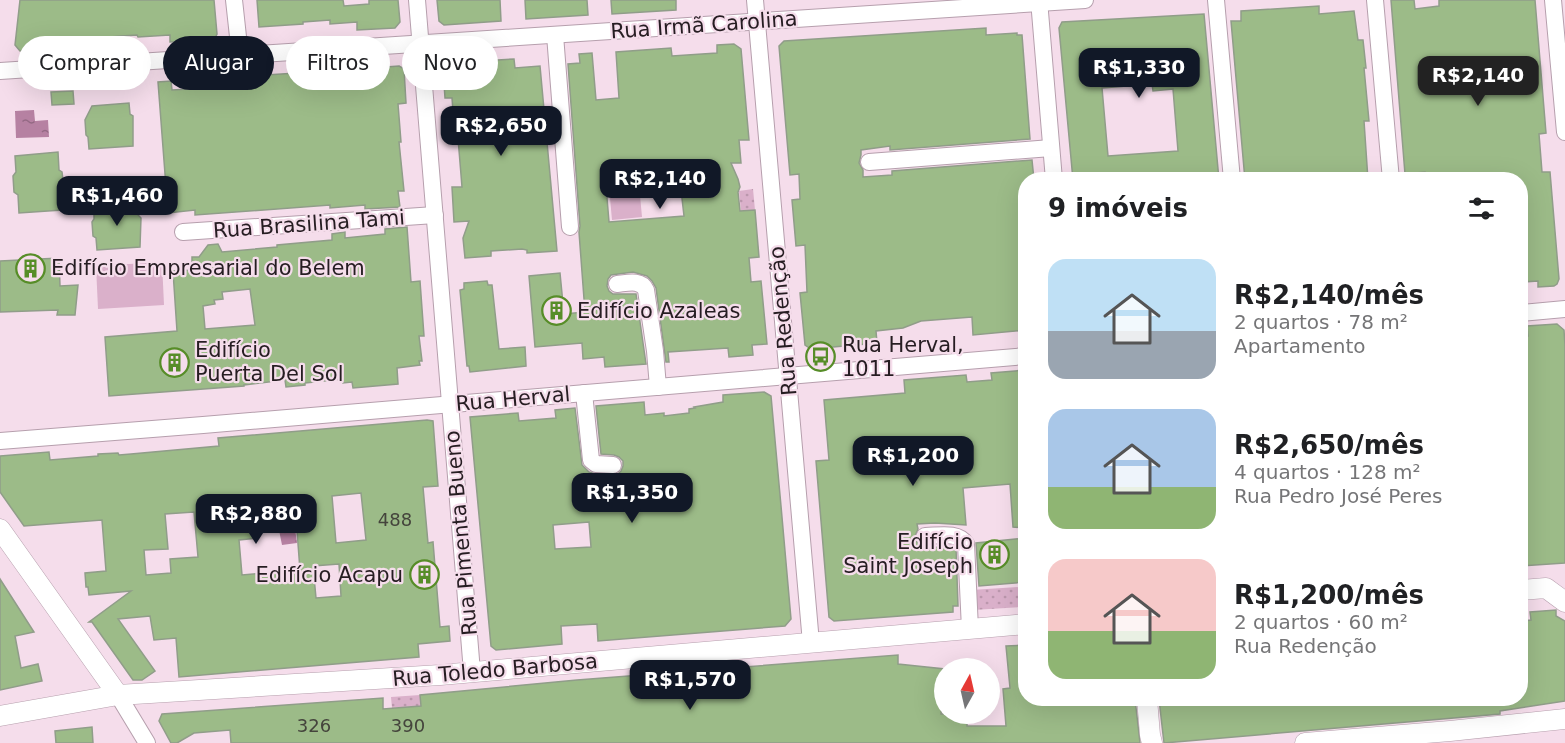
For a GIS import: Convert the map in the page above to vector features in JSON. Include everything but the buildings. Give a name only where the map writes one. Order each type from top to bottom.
[{"type":"street","points":[[234,0],[238,36]]},
{"type":"street","name":"Rua Pimenta Bueno","points":[[417,0],[420,36]]},
{"type":"street","name":"Rua Redenção","points":[[755,0],[811,643]]},
{"type":"street","name":"Rua Irmã Carolina","points":[[498,38],[1085,0]]},
{"type":"street","points":[[1216,0],[1232,172]]},
{"type":"street","points":[[1375,0],[1390,172]]},
{"type":"street","points":[[1553,0],[1565,132]]},
{"type":"street","points":[[1039,2],[1054,172]]},
{"type":"street","points":[[555,35],[570,227]]},
{"type":"street","name":"Rua Irmã Carolina","points":[[274,53],[402,44]]},
{"type":"street","name":"Rua Irmã Carolina","points":[[0,71],[163,60]]},
{"type":"street","name":"Rua Pimenta Bueno","points":[[424,90],[472,672]]},
{"type":"street","points":[[868,162],[1052,148]]},
{"type":"street","name":"Rua Brasilina Tami","points":[[183,232],[435,215]]},
{"type":"street","points":[[617,284],[637,283],[644,286],[646,290],[658,387]]},
{"type":"street","points":[[1528,312],[1565,309]]},
{"type":"street","name":"Rua Herval","points":[[0,441],[1018,357]]},
{"type":"street","points":[[584,393],[591,460],[596,464],[613,465]]},
{"type":"street","points":[[0,529],[118,695],[147,743]]},
{"type":"street","points":[[925,536],[956,535],[966,544],[970,629]]},
{"type":"street","points":[[1528,589],[1546,588],[1565,602]]},
{"type":"street","name":"Rua Toledo Barbosa","points":[[0,717],[118,695],[472,672],[1018,625]]},
{"type":"street","points":[[1148,706],[1152,743]]},
{"type":"street","points":[[1305,743],[1565,719]]},
{"type":"shaded area","points":[[638,174],[642,217],[612,220],[608,176]]},
{"type":"shaded area","points":[[753,189],[755,210],[741,211],[739,191]]},
{"type":"shaded area","points":[[162,262],[164,305],[98,309],[96,266]]},
{"type":"shaded area","points":[[1018,587],[1018,607],[973,610],[971,590]]},
{"type":"shaded area","points":[[420,695],[421,706],[392,708],[391,697]]},
{"type":"water","points":[[34,110],[35,121],[48,120],[49,137],[16,138],[15,111]]},
{"type":"water","points":[[293,514],[297,543],[282,545],[279,530],[284,529],[283,515]]},
{"type":"place","name":"Edifício Empresarial do Belem","points":[[30,268]]},
{"type":"place","name":"Edifício Azaleas","points":[[556,311]]},
{"type":"place","name":"Rua Herval, 1011","points":[[821,357]]},
{"type":"place","name":"Edifício Puerta Del Sol","points":[[174,362]]},
{"type":"place","name":"Edifício Saint Joseph","points":[[994,554]]},
{"type":"place","name":"Edifício Acapu","points":[[424,575]]}]
